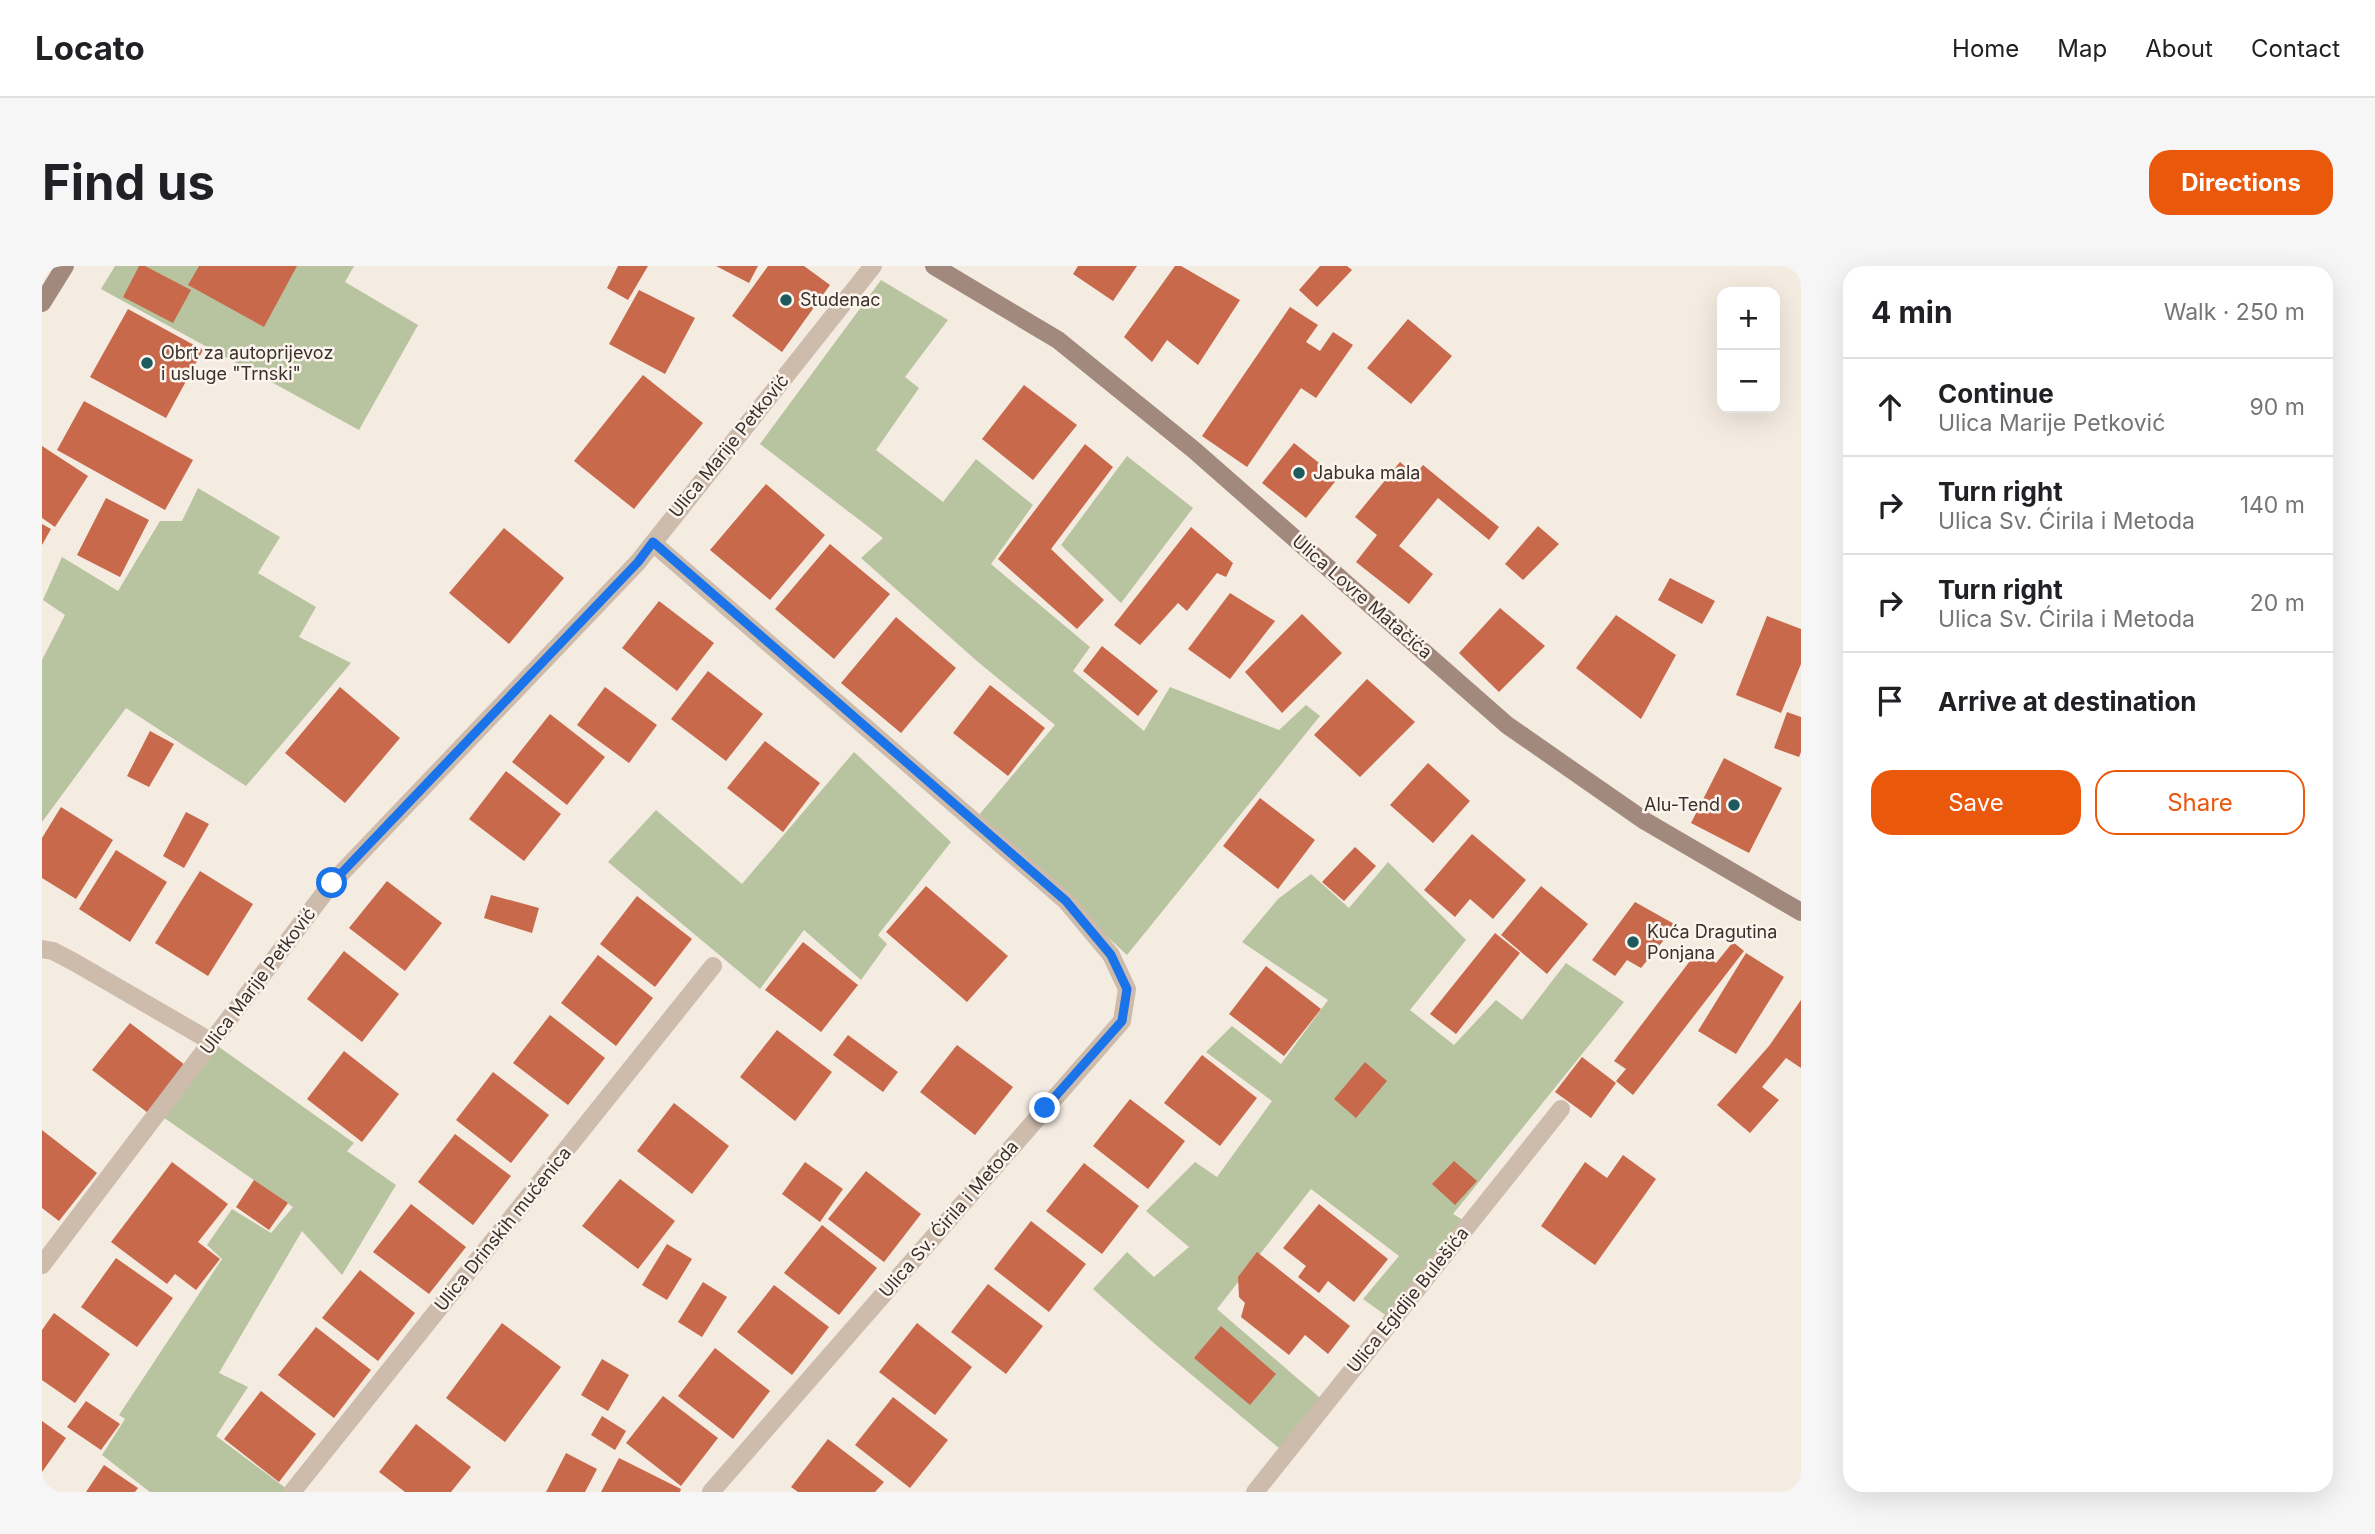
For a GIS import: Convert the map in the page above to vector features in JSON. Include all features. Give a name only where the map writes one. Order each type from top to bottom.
[{"type":"main road","points":[[42,303],[65,266]]},
{"type":"main road","name":"Ulica Lovre Matačića","points":[[934,266],[1068,349],[1194,450],[1507,725],[1645,821],[1801,912]]},
{"type":"street","name":"Ulica Marije Petković","points":[[42,1265],[332,883],[638,562],[873,266]]},
{"type":"street","name":"Ulica Sv. Ćirila i Metoda","points":[[653,542],[1066,901],[1111,955],[1127,989],[1122,1021],[711,1492]]},
{"type":"street","points":[[42,949],[53,951],[74,962],[212,1042]]},
{"type":"street","name":"Ulica Drinskih mučenica","points":[[292,1492],[713,966]]},
{"type":"street","name":"Ulica Egidije Bulešića","points":[[1255,1492],[1561,1109]]},
{"type":"green space","points":[[115,266],[354,266],[345,282],[418,325],[359,430],[101,289]]},
{"type":"green space","points":[[881,280],[948,320],[905,377],[919,388],[876,450],[943,502],[976,459],[1033,505],[991,564],[1090,647],[1073,671],[1144,731],[1170,687],[1279,730],[1306,705],[1320,716],[1127,955],[978,816],[1055,725],[978,662],[861,558],[883,538],[760,444]]},
{"type":"green space","points":[[1127,456],[1193,508],[1121,603],[1061,545]]},
{"type":"green space","points":[[198,488],[280,537],[258,573],[316,607],[299,637],[351,663],[246,786],[126,708],[42,822],[42,660],[65,615],[43,600],[62,557],[118,591],[160,521],[182,521]]},
{"type":"green space","points":[[854,752],[951,842],[878,935],[887,944],[861,980],[804,930],[760,989],[608,862],[656,810],[742,884]]},
{"type":"green space","points":[[1388,862],[1466,940],[1410,1010],[1454,1045],[1496,1000],[1522,1020],[1566,963],[1624,1002],[1453,1214],[1465,1221],[1388,1317],[1363,1299],[1399,1256],[1311,1189],[1217,1309],[1326,1403],[1286,1454],[1093,1289],[1127,1252],[1154,1277],[1189,1247],[1146,1211],[1195,1162],[1217,1177],[1272,1101],[1206,1052],[1232,1026],[1281,1064],[1328,1000],[1242,942],[1278,899],[1311,874],[1349,908]]},
{"type":"green space","points":[[212,1042],[354,1143],[347,1151],[396,1185],[342,1275],[302,1231],[219,1373],[248,1387],[216,1436],[291,1492],[150,1492],[102,1455],[125,1419],[119,1415],[222,1259],[207,1245],[232,1209],[271,1233],[293,1207],[157,1113]]},
{"type":"building","points":[[139,266],[145,266],[191,290],[173,323],[123,297]]},
{"type":"building","points":[[199,266],[297,266],[264,327],[188,285]]},
{"type":"building","points":[[618,266],[648,266],[628,300],[607,288]]},
{"type":"building","points":[[716,266],[758,266],[749,283]]},
{"type":"building","points":[[768,266],[804,266],[830,285],[782,352],[732,316]]},
{"type":"building","points":[[1078,266],[1137,266],[1113,301],[1073,274]]},
{"type":"building","points":[[1175,266],[1181,266],[1240,300],[1198,365],[1167,340],[1152,362],[1124,337]]},
{"type":"building","points":[[1320,266],[1347,266],[1352,270],[1317,307],[1299,290]]},
{"type":"building","points":[[639,290],[695,318],[665,374],[609,344]]},
{"type":"building","points":[[1290,307],[1318,325],[1306,342],[1320,351],[1333,332],[1353,345],[1316,398],[1301,388],[1247,467],[1202,436]]},
{"type":"building","name":"Obrt za autoprijevoz i usluge \"Trnski\"","points":[[128,309],[203,350],[166,418],[90,377]]},
{"type":"building","points":[[1408,319],[1452,356],[1411,404],[1367,368]]},
{"type":"building","points":[[643,375],[703,423],[634,509],[574,461]]},
{"type":"building","points":[[1024,385],[1077,425],[1033,480],[982,439]]},
{"type":"building","points":[[84,401],[193,460],[165,510],[57,450]]},
{"type":"building","points":[[1294,443],[1338,478],[1306,518],[1262,483]]},
{"type":"building","points":[[1085,444],[1113,467],[1051,549],[1104,600],[1077,629],[998,559]]},
{"type":"building","points":[[42,446],[88,476],[55,527],[42,518]]},
{"type":"building","points":[[1400,462],[1415,475],[1423,465],[1499,527],[1489,540],[1438,498],[1399,546],[1433,574],[1409,604],[1356,562],[1377,535],[1355,517]]},
{"type":"building","points":[[766,484],[825,535],[770,600],[710,550]]},
{"type":"building","points":[[106,498],[149,520],[120,577],[77,555]]},
{"type":"building","points":[[42,524],[51,529],[42,545]]},
{"type":"building","points":[[1538,526],[1559,544],[1523,580],[1505,564]]},
{"type":"building","points":[[1191,527],[1233,563],[1226,577],[1217,573],[1187,611],[1178,603],[1140,645],[1114,625]]},
{"type":"building","points":[[504,528],[564,578],[509,644],[449,593]]},
{"type":"building","points":[[830,544],[890,594],[834,659],[775,609]]},
{"type":"building","points":[[1670,578],[1715,601],[1702,624],[1658,600]]},
{"type":"building","points":[[1230,593],[1275,621],[1230,679],[1188,649]]},
{"type":"building","points":[[659,601],[714,643],[677,691],[622,648]]},
{"type":"building","points":[[1500,608],[1545,646],[1499,692],[1459,653]]},
{"type":"building","points":[[1302,614],[1342,653],[1282,713],[1245,672]]},
{"type":"building","points":[[1616,615],[1676,655],[1641,719],[1576,668]]},
{"type":"building","points":[[1767,616],[1801,629],[1801,664],[1781,713],[1736,695]]},
{"type":"building","points":[[896,617],[956,668],[901,733],[841,683]]},
{"type":"building","points":[[1102,646],[1158,691],[1138,716],[1083,671]]},
{"type":"building","points":[[708,671],[763,714],[726,761],[671,719]]},
{"type":"building","points":[[1367,679],[1415,722],[1360,777],[1314,735]]},
{"type":"building","points":[[990,685],[1045,728],[1008,776],[953,733]]},
{"type":"building","points":[[340,687],[400,738],[345,803],[285,753]]},
{"type":"building","points":[[605,687],[657,725],[629,763],[577,725]]},
{"type":"building","points":[[1787,712],[1801,717],[1799,757],[1774,748]]},
{"type":"building","points":[[550,714],[605,757],[567,805],[512,762]]},
{"type":"building","points":[[150,731],[174,744],[149,787],[127,776]]},
{"type":"building","points":[[765,741],[820,783],[783,832],[727,788]]},
{"type":"building","points":[[1724,758],[1782,788],[1749,853],[1691,823]]},
{"type":"building","points":[[1428,763],[1470,801],[1433,843],[1390,805]]},
{"type":"building","points":[[506,771],[561,814],[524,861],[469,819]]},
{"type":"building","points":[[1260,798],[1315,840],[1278,889],[1223,846]]},
{"type":"building","points":[[61,807],[113,840],[76,899],[42,878],[42,838]]},
{"type":"building","points":[[186,812],[209,824],[184,868],[163,856]]},
{"type":"building","points":[[1472,834],[1526,880],[1493,919],[1470,899],[1455,917],[1424,890]]},
{"type":"building","points":[[1355,847],[1376,866],[1344,901],[1322,882]]},
{"type":"building","points":[[116,850],[167,882],[130,942],[79,909]]},
{"type":"building","points":[[200,871],[253,904],[208,976],[155,943]]},
{"type":"building","points":[[387,881],[442,923],[405,971],[349,928]]},
{"type":"building","points":[[926,886],[1008,956],[967,1002],[886,932]]},
{"type":"building","points":[[1541,886],[1588,924],[1547,974],[1501,935]]},
{"type":"building","points":[[491,895],[539,908],[532,933],[484,918]]},
{"type":"building","points":[[637,896],[692,939],[655,987],[600,944]]},
{"type":"building","name":"Kuća Dragutina Ponjana","points":[[1635,902],[1676,925],[1641,968],[1627,960],[1615,976],[1592,960]]},
{"type":"building","points":[[1495,933],[1520,953],[1456,1034],[1430,1014]]},
{"type":"building","points":[[803,942],[858,985],[821,1032],[765,990]]},
{"type":"building","points":[[1733,942],[1744,951],[1633,1095],[1616,1081],[1626,1069],[1614,1061],[1699,949],[1716,963]]},
{"type":"building","points":[[344,951],[399,994],[362,1042],[307,999]]},
{"type":"building","points":[[1746,953],[1784,977],[1736,1054],[1698,1031]]},
{"type":"building","points":[[598,955],[653,998],[616,1046],[561,1003]]},
{"type":"building","points":[[1266,966],[1321,1009],[1284,1056],[1229,1014]]},
{"type":"building","points":[[1801,1000],[1801,1068],[1786,1058],[1762,1087],[1779,1100],[1750,1133],[1717,1105],[1769,1046]]},
{"type":"building","points":[[550,1015],[605,1058],[568,1105],[513,1063]]},
{"type":"building","points":[[130,1023],[185,1065],[148,1113],[92,1070]]},
{"type":"building","points":[[777,1030],[832,1072],[795,1121],[740,1077]]},
{"type":"building","points":[[848,1035],[898,1072],[883,1092],[833,1055]]},
{"type":"building","points":[[957,1045],[1013,1087],[975,1135],[920,1092]]},
{"type":"building","points":[[344,1051],[399,1094],[362,1142],[307,1099]]},
{"type":"building","points":[[1202,1055],[1257,1098],[1220,1146],[1164,1103]]},
{"type":"building","points":[[1582,1057],[1616,1083],[1591,1118],[1555,1092]]},
{"type":"building","points":[[1365,1062],[1387,1081],[1356,1118],[1334,1099]]},
{"type":"building","points":[[493,1072],[549,1115],[511,1163],[456,1120]]},
{"type":"building","points":[[1130,1099],[1185,1141],[1148,1189],[1093,1146]]},
{"type":"building","points":[[674,1103],[729,1146],[692,1194],[637,1151]]},
{"type":"building","points":[[42,1130],[97,1173],[59,1221],[42,1208]]},
{"type":"building","points":[[455,1134],[511,1176],[473,1225],[418,1182]]},
{"type":"building","points":[[1623,1155],[1656,1179],[1595,1265],[1541,1226],[1585,1162],[1607,1178]]},
{"type":"building","points":[[1454,1161],[1477,1181],[1455,1205],[1432,1184]]},
{"type":"building","points":[[172,1162],[228,1204],[198,1242],[220,1259],[196,1290],[175,1274],[167,1284],[111,1242]]},
{"type":"building","points":[[805,1162],[843,1189],[820,1222],[782,1194]]},
{"type":"building","points":[[1084,1163],[1139,1206],[1102,1254],[1046,1211]]},
{"type":"building","points":[[866,1171],[921,1214],[884,1262],[828,1219]]},
{"type":"building","points":[[620,1179],[675,1221],[638,1269],[582,1226]]},
{"type":"building","points":[[254,1180],[288,1203],[269,1230],[236,1207]]},
{"type":"building","points":[[411,1204],[466,1247],[429,1294],[373,1252]]},
{"type":"building","points":[[1319,1204],[1388,1259],[1354,1302],[1328,1281],[1319,1293],[1298,1277],[1306,1266],[1283,1248]]},
{"type":"building","points":[[1031,1221],[1086,1264],[1049,1312],[994,1269]]},
{"type":"building","points":[[822,1225],[877,1268],[839,1315],[784,1273]]},
{"type":"building","points":[[667,1244],[692,1259],[667,1300],[642,1285]]},
{"type":"building","points":[[1257,1252],[1350,1326],[1328,1354],[1305,1335],[1289,1355],[1241,1317],[1245,1303],[1239,1297],[1238,1277]]},
{"type":"building","points":[[116,1258],[173,1298],[137,1347],[81,1307]]},
{"type":"building","points":[[360,1270],[415,1313],[378,1361],[322,1318]]},
{"type":"building","points":[[703,1282],[727,1297],[702,1337],[678,1322]]},
{"type":"building","points":[[988,1284],[1043,1326],[1006,1374],[951,1332]]},
{"type":"building","points":[[774,1285],[829,1327],[792,1375],[737,1332]]},
{"type":"building","points":[[54,1313],[110,1354],[75,1403],[42,1380],[42,1330]]},
{"type":"building","points":[[502,1323],[561,1367],[505,1442],[446,1398]]},
{"type":"building","points":[[917,1323],[972,1367],[935,1415],[879,1372]]},
{"type":"building","points":[[1221,1326],[1276,1374],[1250,1405],[1194,1358]]},
{"type":"building","points":[[316,1327],[371,1370],[334,1418],[278,1375]]},
{"type":"building","points":[[715,1348],[770,1391],[733,1439],[678,1396]]},
{"type":"building","points":[[602,1359],[629,1375],[608,1411],[581,1395]]},
{"type":"building","points":[[261,1391],[316,1434],[279,1482],[224,1439]]},
{"type":"building","points":[[663,1396],[718,1438],[681,1486],[626,1443]]},
{"type":"building","points":[[893,1397],[948,1440],[910,1488],[855,1445]]},
{"type":"building","points":[[86,1401],[120,1424],[101,1450],[67,1427]]},
{"type":"building","points":[[602,1416],[626,1431],[615,1450],[591,1435]]},
{"type":"building","points":[[42,1421],[66,1438],[42,1472]]},
{"type":"building","points":[[416,1424],[471,1467],[451,1492],[405,1492],[379,1472]]},
{"type":"building","points":[[828,1439],[884,1482],[875,1492],[798,1492],[791,1487]]},
{"type":"building","points":[[566,1453],[597,1469],[585,1492],[546,1492]]},
{"type":"building","points":[[619,1458],[681,1489],[680,1492],[601,1492]]},
{"type":"building","points":[[104,1465],[138,1488],[135,1492],[86,1492]]},
{"type":"place","name":"Studenac","points":[[786,300]]},
{"type":"place","name":"Obrt za autoprijevoz i usluge \"Trnski\"","points":[[147,363]]},
{"type":"place","name":"Jabuka mala","points":[[1299,473]]},
{"type":"place","name":"Alu-Tend","points":[[1734,805]]},
{"type":"place","name":"Kuća Dragutina Ponjana","points":[[1633,942]]},
{"type":"route","points":[[332,883],[638,562],[653,542],[1066,901],[1111,955],[1127,989],[1122,1021],[1045,1108]]}]
